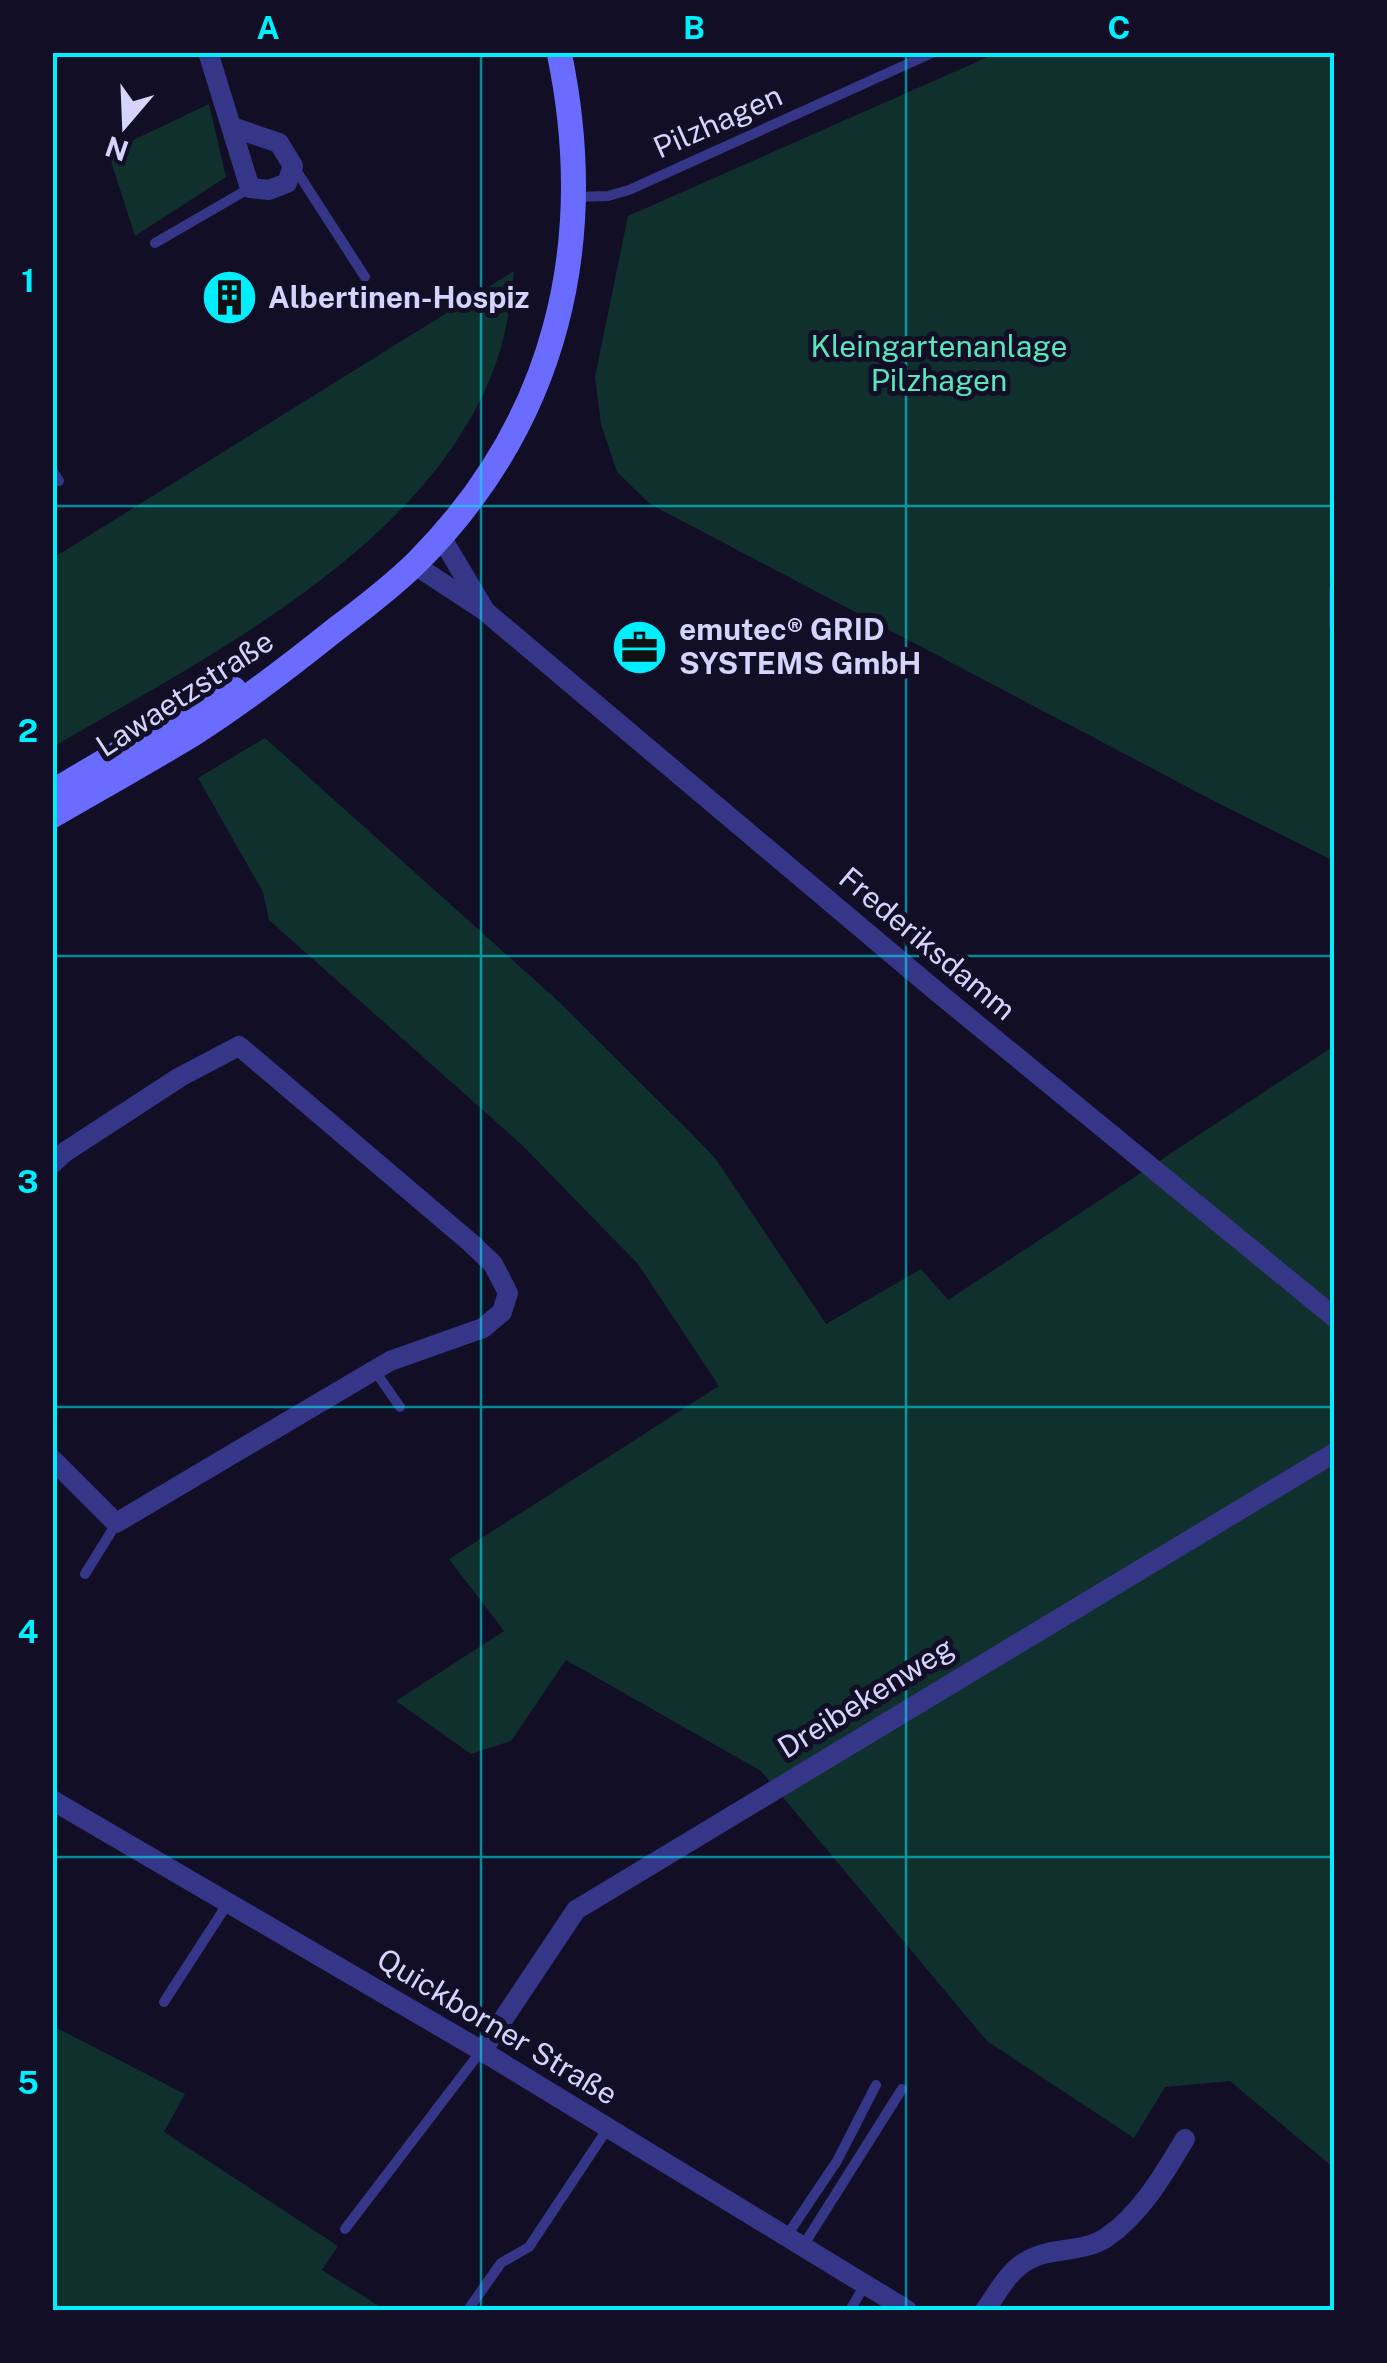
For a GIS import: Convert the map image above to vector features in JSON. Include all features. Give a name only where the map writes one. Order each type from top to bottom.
[{"type":"street","points":[[208,52],[250,188],[269,190],[287,183],[294,166],[280,142],[232,127]]},
{"type":"street","name":"Lawaetzstraße","points":[[52,816],[198,730],[302,656],[415,564],[487,477],[505,447],[556,330],[570,263],[574,197],[570,120],[559,52]]},
{"type":"street","name":"Frederiksdamm","points":[[441,537],[486,611]]},
{"type":"street","name":"Frederiksdamm","points":[[415,564],[486,611],[921,979],[1334,1316]]},
{"type":"street","name":"Lawaetzstraße","points":[[52,792],[186,713],[302,656]]},
{"type":"street","points":[[52,1164],[64,1152],[180,1077],[239,1046],[471,1243],[493,1264],[508,1293],[502,1312],[483,1328],[409,1352],[374,1370],[116,1524],[52,1458]]},
{"type":"street","name":"Dreibekenweg","points":[[482,2051],[576,1910],[1334,1453]]},
{"type":"street","name":"Quickborner Straße","points":[[52,1800],[482,2051],[908,2310]]},
{"type":"street","points":[[985,2310],[1010,2274],[1027,2260],[1104,2240],[1129,2219],[1185,2140]]},
{"type":"lane","name":"Pilzhagen","points":[[574,197],[608,196],[629,190],[934,52]]},
{"type":"lane","points":[[294,166],[365,277]]},
{"type":"lane","points":[[155,243],[250,188]]},
{"type":"lane","points":[[52,470],[60,481]]},
{"type":"lane","points":[[1334,589],[1334,628]]},
{"type":"lane","points":[[374,1370],[400,1407]]},
{"type":"lane","points":[[85,1574],[116,1524]]},
{"type":"lane","points":[[164,2002],[228,1903]]},
{"type":"lane","points":[[345,2228],[482,2051]]},
{"type":"lane","points":[[794,2242],[876,2085]]},
{"type":"lane","points":[[794,2242],[902,2088]]},
{"type":"lane","points":[[470,2307],[501,2263],[530,2247],[608,2128]]},
{"type":"lane","points":[[850,2310],[866,2285]]},
{"type":"green space","name":"Kleingartenanlage Pilzhagen","points":[[997,53],[1334,53],[1334,861],[650,504],[617,472],[601,424],[595,377],[628,216]]},
{"type":"green space","points":[[209,104],[226,177],[135,236],[108,152]]},
{"type":"green space","points":[[514,271],[497,360],[466,426],[423,485],[370,539],[310,588],[180,674],[53,747],[53,558]]},
{"type":"green space","points":[[265,738],[557,1000],[715,1158],[826,1324],[921,1269],[948,1300],[1334,1046],[1334,2168],[1230,2081],[1165,2087],[1134,2138],[987,2041],[761,1771],[566,1660],[511,1741],[471,1754],[396,1701],[504,1631],[449,1559],[719,1386],[638,1264],[521,1144],[269,920],[263,892],[198,778]]},
{"type":"green space","points":[[55,2027],[185,2094],[164,2132],[338,2246],[322,2270],[385,2310],[53,2310]]},
{"type":"place","name":"Albertinen-Hospiz","points":[[229,298]]},
{"type":"place","name":"emutec® GRID SYSTEMS GmbH","points":[[640,647]]}]
